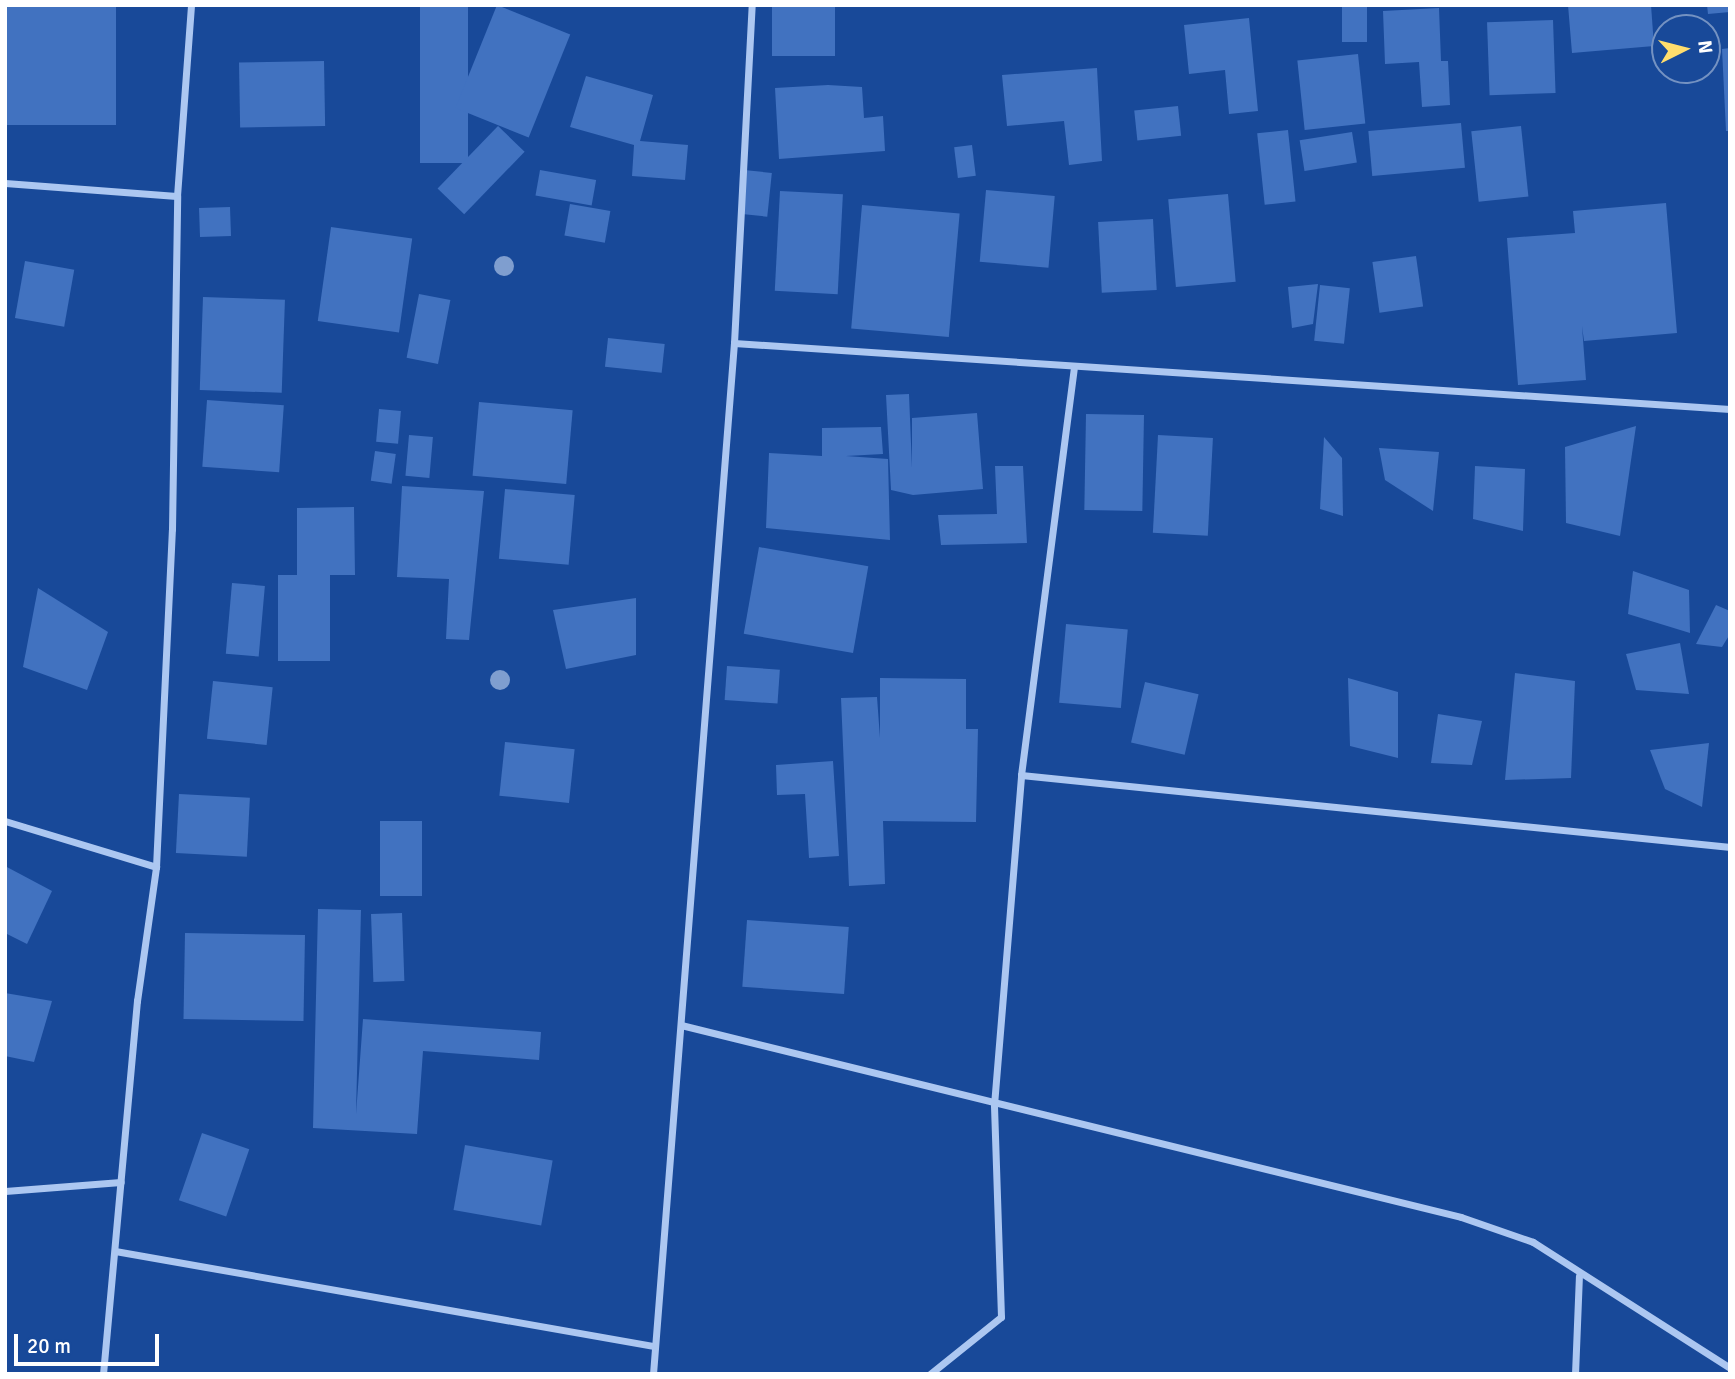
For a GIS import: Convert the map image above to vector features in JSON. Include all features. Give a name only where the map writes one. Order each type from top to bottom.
[{"type":"street","points":[[103,1374],[156,867],[172,529],[177,196],[191,5]]},
{"type":"street","points":[[653,1374],[653,1346],[734,343],[752,5]]},
{"type":"street","points":[[5,183],[177,196]]},
{"type":"street","points":[[734,343],[1074,369],[1730,409]]},
{"type":"street","points":[[930,1374],[1002,1317],[994,1105],[1021,775],[1074,369]]},
{"type":"street","points":[[1021,775],[1730,847]]},
{"type":"street","points":[[5,821],[156,867]]},
{"type":"street","points":[[681,1025],[994,1105],[1461,1217],[1533,1242],[1579,1276],[1730,1368]]},
{"type":"street","points":[[5,1191],[121,1182]]},
{"type":"street","points":[[115,1251],[653,1346]]},
{"type":"street","points":[[1575,1374],[1579,1276]]},
{"type":"building","points":[[5,5],[116,5],[116,125],[5,125]]},
{"type":"building","points":[[420,5],[468,5],[468,163],[420,163]]},
{"type":"building","points":[[497,5],[570,35],[529,138],[455,108]]},
{"type":"building","points":[[772,5],[835,5],[835,56],[772,56]]},
{"type":"building","points":[[1342,5],[1367,5],[1367,42],[1342,42]]},
{"type":"building","points":[[1568,5],[1651,5],[1651,46],[1572,53]]},
{"type":"building","points":[[1707,5],[1730,5],[1730,12],[1708,14]]},
{"type":"building","points":[[1439,8],[1441,61],[1448,61],[1450,105],[1422,107],[1419,62],[1385,64],[1383,11]]},
{"type":"building","points":[[1249,18],[1258,111],[1229,114],[1225,70],[1189,74],[1184,25]]},
{"type":"building","points":[[1553,20],[1556,93],[1490,95],[1487,22]]},
{"type":"building","points":[[1730,48],[1730,131],[1726,131],[1722,49]]},
{"type":"building","points":[[1358,54],[1365,124],[1305,130],[1297,60]]},
{"type":"building","points":[[324,61],[325,126],[240,127],[239,62]]},
{"type":"building","points":[[1097,68],[1102,161],[1069,165],[1064,121],[1007,126],[1002,75]]},
{"type":"building","points":[[586,76],[653,95],[640,141],[688,145],[685,180],[632,176],[634,145],[570,127]]},
{"type":"building","points":[[828,85],[862,87],[864,118],[883,116],[885,151],[779,159],[775,88]]},
{"type":"building","points":[[1178,106],[1181,136],[1137,140],[1134,111]]},
{"type":"building","points":[[1461,123],[1465,168],[1372,176],[1368,131]]},
{"type":"building","points":[[498,126],[525,152],[464,214],[438,189]]},
{"type":"building","points":[[1521,126],[1528,197],[1479,202],[1471,131]]},
{"type":"building","points":[[1288,130],[1296,202],[1265,205],[1257,133]]},
{"type":"building","points":[[1352,132],[1357,163],[1305,171],[1300,140]]},
{"type":"building","points":[[972,145],[976,176],[958,178],[954,147]]},
{"type":"building","points":[[540,170],[596,180],[592,206],[535,196]]},
{"type":"building","points":[[744,170],[772,173],[767,217],[739,214]]},
{"type":"building","points":[[986,190],[1055,196],[1048,268],[980,262]]},
{"type":"building","points":[[780,191],[843,194],[838,294],[775,291]]},
{"type":"building","points":[[1228,194],[1236,282],[1176,287],[1168,199]]},
{"type":"building","points":[[1666,203],[1677,333],[1584,341],[1582,326],[1586,380],[1518,385],[1507,238],[1575,233],[1573,211]]},
{"type":"building","points":[[570,204],[610,211],[605,243],[564,236]]},
{"type":"building","points":[[862,205],[960,214],[949,337],[851,329]]},
{"type":"building","points":[[230,207],[231,236],[200,237],[199,208]]},
{"type":"building","points":[[1153,219],[1157,290],[1102,293],[1098,222]]},
{"type":"building","points":[[331,227],[412,238],[399,332],[318,321]]},
{"type":"building","points":[[1416,256],[1423,307],[1380,313],[1372,262]]},
{"type":"building","points":[[25,261],[74,270],[64,327],[15,318]]},
{"type":"building","points":[[1318,284],[1313,324],[1292,328],[1288,287]]},
{"type":"building","points":[[1320,285],[1350,288],[1344,344],[1314,341]]},
{"type":"building","points":[[419,294],[450,300],[438,364],[407,358]]},
{"type":"building","points":[[203,297],[285,300],[282,393],[200,390]]},
{"type":"building","points":[[608,338],[665,344],[662,373],[605,367]]},
{"type":"building","points":[[909,394],[912,468],[912,418],[977,413],[983,489],[913,495],[891,490],[886,395]]},
{"type":"building","points":[[207,400],[284,405],[279,472],[202,467]]},
{"type":"building","points":[[479,402],[573,410],[566,484],[473,476]]},
{"type":"building","points":[[379,409],[401,411],[398,444],[376,442]]},
{"type":"building","points":[[1086,414],[1144,415],[1142,511],[1084,510]]},
{"type":"building","points":[[1636,426],[1620,536],[1566,523],[1565,447]]},
{"type":"building","points":[[881,427],[883,454],[846,456],[888,459],[890,540],[766,528],[769,453],[822,456],[822,428]]},
{"type":"building","points":[[409,435],[433,437],[429,478],[405,476]]},
{"type":"building","points":[[1158,435],[1213,438],[1208,536],[1153,533]]},
{"type":"building","points":[[1324,437],[1342,458],[1343,516],[1320,509]]},
{"type":"building","points":[[1379,448],[1439,452],[1433,511],[1385,480]]},
{"type":"building","points":[[375,451],[396,454],[392,484],[371,481]]},
{"type":"building","points":[[995,466],[1023,466],[1027,543],[941,545],[938,515],[997,514]]},
{"type":"building","points":[[1475,466],[1525,469],[1523,531],[1473,519]]},
{"type":"building","points":[[402,486],[484,491],[469,640],[446,639],[449,579],[397,577]]},
{"type":"building","points":[[505,489],[575,495],[569,565],[499,559]]},
{"type":"building","points":[[354,507],[355,575],[330,575],[330,661],[278,661],[278,575],[297,575],[297,508]]},
{"type":"building","points":[[759,547],[868,566],[853,653],[744,634]]},
{"type":"building","points":[[1633,571],[1689,590],[1690,633],[1628,614]]},
{"type":"building","points":[[232,583],[265,586],[259,657],[226,654]]},
{"type":"building","points":[[38,588],[108,632],[87,690],[23,667]]},
{"type":"building","points":[[636,598],[636,655],[566,669],[553,610]]},
{"type":"building","points":[[1716,605],[1730,611],[1730,634],[1722,647],[1696,644]]},
{"type":"building","points":[[1066,624],[1128,629],[1121,708],[1059,703]]},
{"type":"building","points":[[1680,643],[1689,694],[1636,690],[1626,654]]},
{"type":"building","points":[[727,666],[780,670],[777,704],[725,700]]},
{"type":"building","points":[[1515,673],[1575,681],[1571,778],[1505,780]]},
{"type":"building","points":[[880,678],[966,679],[966,729],[978,729],[976,822],[883,821],[885,884],[849,886],[841,698],[877,697],[880,738]]},
{"type":"building","points":[[1348,678],[1398,692],[1398,758],[1350,746]]},
{"type":"building","points":[[213,681],[273,687],[267,745],[207,739]]},
{"type":"building","points":[[1145,682],[1199,694],[1185,755],[1131,742]]},
{"type":"building","points":[[1438,714],[1482,721],[1472,765],[1431,763]]},
{"type":"building","points":[[505,742],[575,749],[569,803],[499,796]]},
{"type":"building","points":[[1709,743],[1702,807],[1665,789],[1650,750]]},
{"type":"building","points":[[833,761],[839,856],[809,858],[805,794],[777,795],[776,765]]},
{"type":"building","points":[[179,794],[250,798],[247,857],[176,853]]},
{"type":"building","points":[[380,821],[422,821],[422,896],[380,896]]},
{"type":"building","points":[[5,866],[52,891],[27,944],[5,933]]},
{"type":"building","points":[[318,909],[361,910],[356,1114],[363,1019],[541,1032],[539,1060],[423,1051],[417,1134],[313,1128]]},
{"type":"building","points":[[402,913],[404,981],[373,982],[371,914]]},
{"type":"building","points":[[747,920],[849,927],[844,994],[742,987]]},
{"type":"building","points":[[185,933],[305,935],[303,1021],[183,1019]]},
{"type":"building","points":[[5,993],[52,1001],[34,1062],[5,1056]]},
{"type":"building","points":[[202,1133],[249,1149],[226,1216],[179,1200]]},
{"type":"building","points":[[465,1145],[553,1160],[541,1225],[454,1210]]}]
